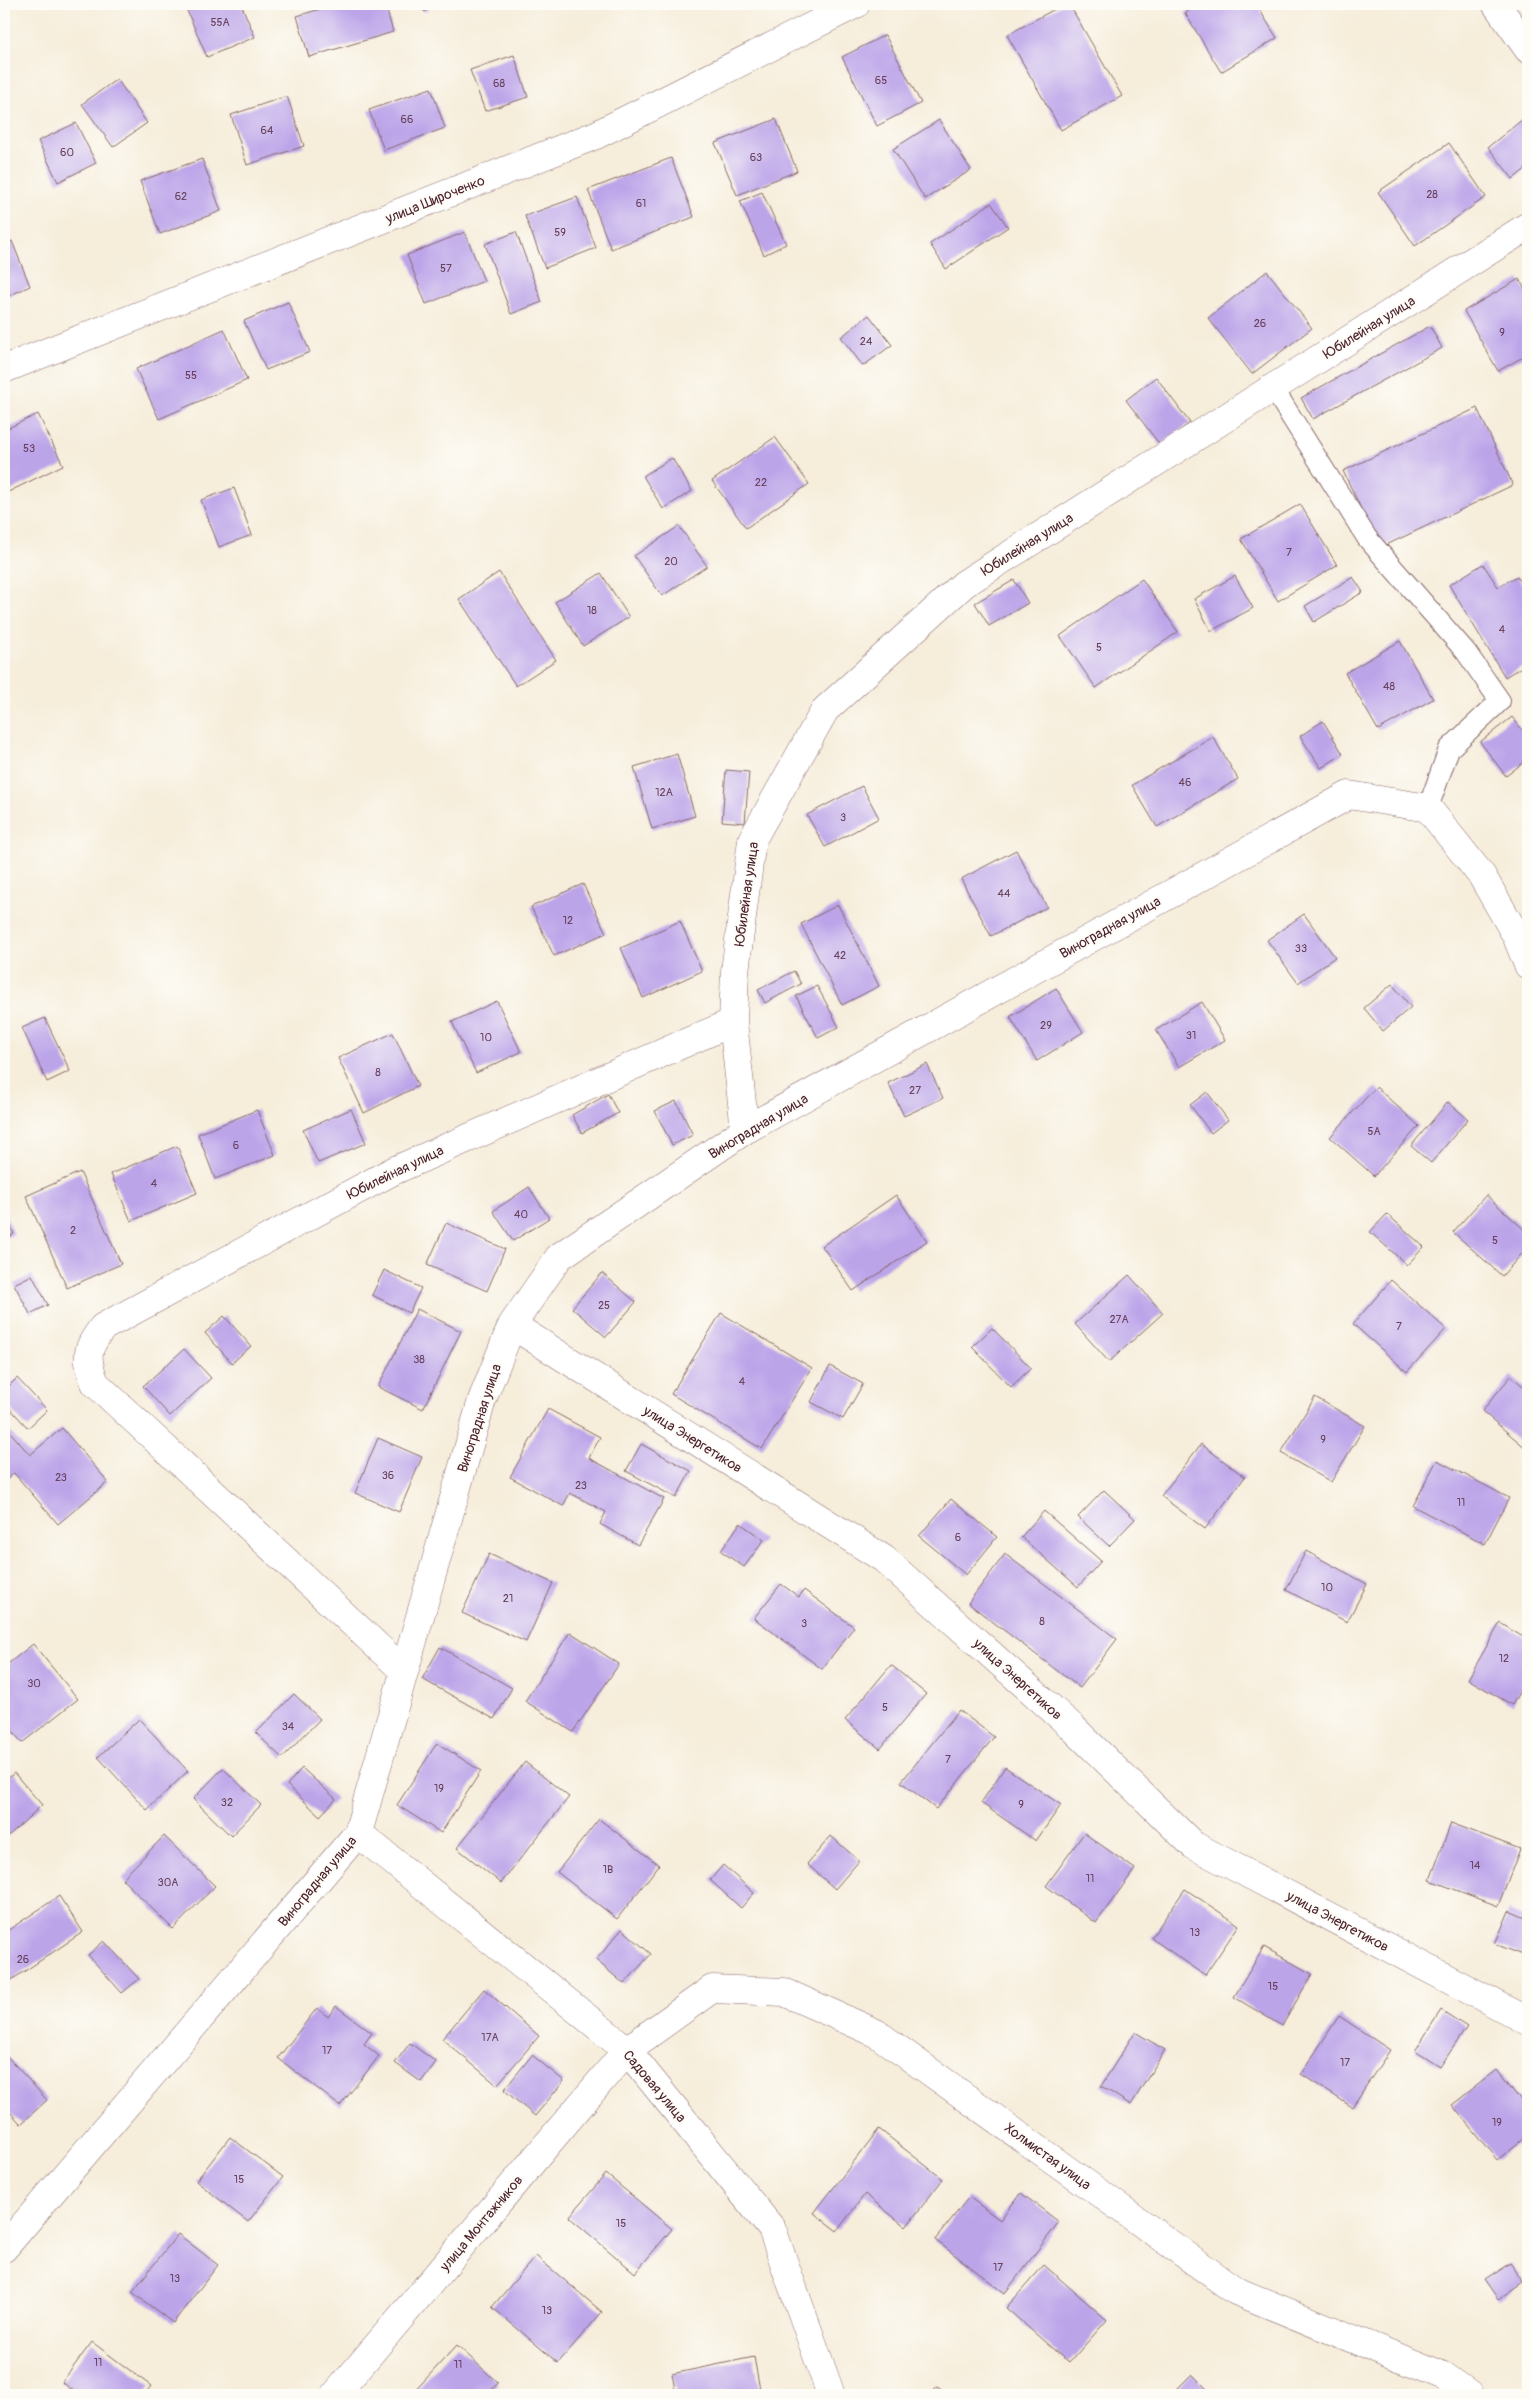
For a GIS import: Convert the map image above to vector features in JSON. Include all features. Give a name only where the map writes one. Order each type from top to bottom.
[{"type":"street","name":"улица Широченко","points":[[4,369],[596,135],[856,4]]},
{"type":"street","points":[[1496,4],[1528,49]]},
{"type":"street","name":"Юбилейная улица","points":[[745,1130],[733,1022],[735,971],[752,840],[825,710],[964,584],[1528,226]]},
{"type":"street","name":"Виноградная улица","points":[[4,2248],[358,1833],[482,1400],[512,1325],[559,1257],[745,1130],[1349,795],[1428,808]]},
{"type":"street","points":[[1428,808],[1482,876],[1516,935],[1528,965]]},
{"type":"street","name":"Юбилейная улица","points":[[404,1672],[95,1383],[87,1361],[91,1343],[103,1327],[393,1171],[733,1022]]},
{"type":"street","name":"улица Энергетиков","points":[[512,1325],[884,1559],[1070,1725],[1193,1846],[1528,2020]]},
{"type":"street","name":"Садовая улица","points":[[358,1833],[627,2050],[772,2229],[831,2395]]},
{"type":"street","name":"Холмистая улица","points":[[627,2050],[712,1989],[784,1992],[876,2033],[1236,2291],[1441,2374],[1469,2395]]},
{"type":"street","name":"улица Монтажников","points":[[335,2395],[627,2050]]},
{"type":"lane","points":[[1273,388],[1367,538],[1466,652],[1500,701],[1449,749],[1428,808]]},
{"type":"building","points":[[191,4],[241,4],[255,37],[207,57],[185,6]]},
{"type":"building","points":[[337,4],[385,4],[393,32],[309,57],[297,16]]},
{"type":"building","points":[[417,4],[433,4],[425,12]]},
{"type":"building","points":[[1064,4],[1069,4],[1122,96],[1061,130],[1007,35]]},
{"type":"building","points":[[1201,4],[1256,4],[1277,38],[1221,72],[1185,13]]},
{"type":"building","points":[[885,35],[921,103],[877,126],[842,57]]},
{"type":"building","points":[[514,55],[528,97],[485,111],[470,70]]},
{"type":"building","points":[[117,79],[147,123],[113,147],[82,104]]},
{"type":"building","points":[[431,88],[445,128],[384,150],[369,110]]},
{"type":"building","points":[[287,96],[304,146],[247,165],[231,115]]},
{"type":"building","points":[[1528,115],[1528,167],[1513,179],[1488,147]]},
{"type":"building","points":[[776,119],[797,171],[737,195],[715,143]]},
{"type":"building","points":[[939,120],[971,170],[925,199],[893,149]]},
{"type":"building","points":[[76,123],[96,163],[58,182],[38,141]]},
{"type":"building","points":[[1449,143],[1486,197],[1415,246],[1378,192]]},
{"type":"building","points":[[671,158],[694,217],[611,249],[588,190]]},
{"type":"building","points":[[202,159],[221,211],[160,234],[140,181]]},
{"type":"building","points":[[762,192],[786,244],[764,255],[740,201]]},
{"type":"building","points":[[577,197],[596,248],[545,268],[525,216]]},
{"type":"building","points":[[991,203],[1008,227],[946,269],[930,244]]},
{"type":"building","points":[[465,232],[484,281],[426,304],[407,255]]},
{"type":"building","points":[[516,232],[542,302],[511,314],[485,244]]},
{"type":"building","points":[[12,241],[30,286],[4,298],[4,244]]},
{"type":"building","points":[[1267,271],[1312,328],[1252,374],[1208,318]]},
{"type":"building","points":[[1519,279],[1528,294],[1528,354],[1498,371],[1464,311]]},
{"type":"building","points":[[288,302],[310,352],[266,370],[244,321]]},
{"type":"building","points":[[869,315],[892,345],[863,366],[841,337]]},
{"type":"building","points":[[1430,326],[1442,348],[1313,419],[1301,398]]},
{"type":"building","points":[[224,329],[247,380],[159,419],[136,369]]},
{"type":"building","points":[[1156,377],[1190,423],[1160,445],[1126,400]]},
{"type":"building","points":[[1477,408],[1513,485],[1380,548],[1343,471]]},
{"type":"building","points":[[38,414],[63,465],[4,494],[4,430]]},
{"type":"building","points":[[775,437],[809,484],[746,528],[712,481]]},
{"type":"building","points":[[672,458],[692,491],[663,509],[643,476]]},
{"type":"building","points":[[234,488],[252,535],[219,547],[201,500]]},
{"type":"building","points":[[1300,504],[1337,565],[1278,601],[1241,539]]},
{"type":"building","points":[[679,526],[707,566],[662,596],[634,556]]},
{"type":"building","points":[[1483,564],[1498,587],[1517,576],[1528,594],[1528,663],[1505,677],[1449,585]]},
{"type":"building","points":[[499,572],[556,660],[516,686],[459,599]]},
{"type":"building","points":[[601,573],[629,617],[583,646],[555,602]]},
{"type":"building","points":[[1235,576],[1253,608],[1211,631],[1194,599]]},
{"type":"building","points":[[1353,577],[1363,592],[1314,622],[1305,606]]},
{"type":"building","points":[[1142,579],[1178,632],[1096,688],[1060,636]]},
{"type":"building","points":[[1014,580],[1028,603],[989,626],[975,603]]},
{"type":"building","points":[[1400,641],[1433,699],[1378,730],[1345,673]]},
{"type":"building","points":[[1512,717],[1528,737],[1528,759],[1506,776],[1480,742]]},
{"type":"building","points":[[1323,721],[1343,754],[1321,768],[1300,736]]},
{"type":"building","points":[[1213,737],[1238,779],[1157,827],[1132,785]]},
{"type":"building","points":[[677,754],[695,816],[652,829],[634,767]]},
{"type":"building","points":[[726,770],[749,772],[745,823],[722,821]]},
{"type":"building","points":[[862,786],[879,818],[825,847],[807,815]]},
{"type":"building","points":[[1016,850],[1047,907],[991,936],[961,879]]},
{"type":"building","points":[[583,884],[606,933],[554,956],[531,907]]},
{"type":"building","points":[[838,905],[879,986],[842,1005],[801,924]]},
{"type":"building","points":[[1304,914],[1335,957],[1298,983],[1267,940]]},
{"type":"building","points":[[680,921],[702,971],[643,998],[621,948]]},
{"type":"building","points":[[794,971],[801,984],[765,1003],[758,990]]},
{"type":"building","points":[[1392,984],[1411,1007],[1383,1031],[1364,1008]]},
{"type":"building","points":[[817,986],[839,1027],[818,1038],[796,996]]},
{"type":"building","points":[[1056,988],[1083,1032],[1037,1061],[1010,1017]]},
{"type":"building","points":[[497,1001],[521,1052],[476,1073],[452,1022]]},
{"type":"building","points":[[1202,1002],[1225,1040],[1179,1067],[1156,1030]]},
{"type":"building","points":[[45,1018],[70,1071],[47,1082],[22,1028]]},
{"type":"building","points":[[393,1033],[418,1086],[364,1113],[338,1058]]},
{"type":"building","points":[[927,1064],[943,1098],[904,1116],[888,1083]]},
{"type":"building","points":[[1376,1087],[1419,1126],[1374,1176],[1330,1137]]},
{"type":"building","points":[[1207,1092],[1228,1120],[1211,1133],[1190,1105]]},
{"type":"building","points":[[608,1094],[618,1113],[582,1133],[572,1115]]},
{"type":"building","points":[[676,1101],[693,1135],[672,1145],[655,1111]]},
{"type":"building","points":[[1448,1102],[1468,1119],[1431,1163],[1411,1146]]},
{"type":"building","points":[[351,1109],[366,1143],[318,1163],[303,1130]]},
{"type":"building","points":[[257,1110],[275,1155],[215,1179],[198,1134]]},
{"type":"building","points":[[177,1146],[197,1193],[131,1221],[111,1174]]},
{"type":"building","points":[[80,1172],[121,1264],[67,1288],[26,1196]]},
{"type":"building","points":[[529,1187],[549,1218],[513,1241],[493,1211]]},
{"type":"building","points":[[896,1195],[927,1241],[853,1291],[822,1246]]},
{"type":"building","points":[[1486,1195],[1528,1233],[1528,1247],[1502,1276],[1453,1232]]},
{"type":"building","points":[[4,1212],[14,1234],[4,1239]]},
{"type":"building","points":[[1387,1214],[1424,1247],[1407,1265],[1370,1232]]},
{"type":"building","points":[[446,1223],[505,1249],[487,1291],[427,1265]]},
{"type":"building","points":[[384,1270],[421,1288],[409,1313],[372,1295]]},
{"type":"building","points":[[602,1273],[636,1302],[606,1337],[572,1308]]},
{"type":"building","points":[[32,1275],[48,1305],[30,1314],[14,1284]]},
{"type":"building","points":[[1129,1275],[1163,1313],[1109,1362],[1075,1324]]},
{"type":"building","points":[[1391,1280],[1446,1329],[1407,1372],[1353,1324]]},
{"type":"building","points":[[417,1309],[461,1331],[423,1409],[378,1387]]},
{"type":"building","points":[[721,1313],[812,1368],[762,1449],[671,1394]]},
{"type":"building","points":[[224,1316],[251,1346],[232,1363],[205,1333]]},
{"type":"building","points":[[992,1328],[1031,1368],[1011,1387],[972,1347]]},
{"type":"building","points":[[184,1349],[211,1378],[170,1416],[143,1386]]},
{"type":"building","points":[[830,1366],[863,1384],[843,1419],[811,1402]]},
{"type":"building","points":[[1511,1376],[1528,1390],[1527,1449],[1482,1411]]},
{"type":"building","points":[[17,1378],[47,1410],[28,1428],[4,1402],[4,1391]]},
{"type":"building","points":[[1315,1397],[1365,1426],[1331,1482],[1281,1453]]},
{"type":"building","points":[[548,1409],[600,1437],[589,1458],[664,1499],[638,1545],[600,1524],[606,1512],[570,1493],[563,1506],[510,1477]]},
{"type":"building","points":[[4,1425],[30,1455],[62,1428],[108,1482],[58,1524],[14,1473],[4,1482]]},
{"type":"building","points":[[378,1438],[422,1457],[399,1512],[355,1493]]},
{"type":"building","points":[[641,1444],[691,1471],[676,1498],[626,1471]]},
{"type":"building","points":[[1201,1444],[1245,1477],[1205,1529],[1161,1496]]},
{"type":"building","points":[[1437,1460],[1509,1498],[1485,1544],[1413,1506]]},
{"type":"building","points":[[1104,1490],[1135,1519],[1109,1546],[1078,1517]]},
{"type":"building","points":[[951,1499],[997,1537],[966,1575],[919,1536]]},
{"type":"building","points":[[1044,1511],[1101,1561],[1078,1587],[1021,1537]]},
{"type":"building","points":[[740,1523],[764,1540],[744,1567],[721,1551]]},
{"type":"building","points":[[1306,1551],[1367,1584],[1347,1622],[1286,1590]]},
{"type":"building","points":[[489,1554],[553,1583],[526,1642],[462,1613]]},
{"type":"building","points":[[1005,1554],[1117,1639],[1080,1688],[968,1603]]},
{"type":"building","points":[[781,1584],[799,1597],[804,1590],[854,1627],[822,1669],[754,1618]]},
{"type":"building","points":[[1500,1623],[1528,1640],[1528,1676],[1512,1705],[1468,1679]]},
{"type":"building","points":[[570,1632],[619,1664],[573,1732],[525,1701]]},
{"type":"building","points":[[33,1644],[78,1699],[22,1743],[4,1720],[4,1667]]},
{"type":"building","points":[[440,1647],[512,1688],[494,1719],[422,1679]]},
{"type":"building","points":[[891,1665],[926,1694],[880,1749],[845,1720]]},
{"type":"building","points":[[294,1694],[320,1719],[282,1758],[256,1733]]},
{"type":"building","points":[[959,1710],[994,1737],[936,1809],[901,1782]]},
{"type":"building","points":[[139,1719],[188,1771],[147,1810],[98,1757]]},
{"type":"building","points":[[437,1743],[481,1771],[441,1833],[397,1805]]},
{"type":"building","points":[[525,1762],[569,1797],[501,1883],[457,1848]]},
{"type":"building","points":[[1005,1767],[1061,1805],[1036,1841],[981,1803]]},
{"type":"building","points":[[223,1768],[261,1805],[231,1836],[193,1799]]},
{"type":"building","points":[[302,1768],[336,1799],[320,1816],[287,1785]]},
{"type":"building","points":[[14,1773],[42,1805],[4,1840],[4,1782]]},
{"type":"building","points":[[599,1819],[659,1865],[617,1919],[557,1872]]},
{"type":"building","points":[[1451,1823],[1520,1849],[1498,1906],[1430,1880]]},
{"type":"building","points":[[1084,1833],[1135,1869],[1096,1923],[1046,1886]]},
{"type":"building","points":[[164,1836],[215,1886],[173,1929],[122,1879]]},
{"type":"building","points":[[831,1836],[859,1861],[835,1889],[807,1864]]},
{"type":"building","points":[[723,1865],[754,1893],[741,1908],[710,1880]]},
{"type":"building","points":[[1185,1889],[1239,1925],[1205,1975],[1151,1938]]},
{"type":"building","points":[[59,1896],[83,1932],[4,1985],[4,1933]]},
{"type":"building","points":[[1509,1911],[1528,1919],[1528,1943],[1523,1955],[1495,1944]]},
{"type":"building","points":[[622,1929],[651,1954],[624,1984],[596,1960]]},
{"type":"building","points":[[104,1941],[139,1979],[122,1993],[88,1955]]},
{"type":"building","points":[[1264,1947],[1312,1974],[1282,2026],[1234,1997]]},
{"type":"building","points":[[484,1989],[539,2036],[497,2085],[442,2039]]},
{"type":"building","points":[[336,2006],[372,2033],[364,2044],[379,2056],[340,2106],[278,2058],[317,2008],[328,2017]]},
{"type":"building","points":[[1441,2010],[1467,2027],[1440,2067],[1415,2051]]},
{"type":"building","points":[[1339,2016],[1390,2050],[1352,2107],[1301,2074]]},
{"type":"building","points":[[1135,2032],[1165,2050],[1131,2105],[1101,2086]]},
{"type":"building","points":[[410,2043],[436,2062],[421,2082],[395,2063]]},
{"type":"building","points":[[4,2053],[47,2100],[21,2124],[8,2110],[4,2114]]},
{"type":"building","points":[[532,2055],[564,2081],[535,2116],[504,2090]]},
{"type":"building","points":[[1497,2070],[1528,2110],[1528,2135],[1497,2160],[1452,2105]]},
{"type":"building","points":[[879,2129],[943,2179],[906,2227],[865,2194],[837,2231],[814,2213]]},
{"type":"building","points":[[230,2137],[283,2177],[248,2222],[196,2181]]},
{"type":"building","points":[[606,2174],[672,2229],[635,2273],[569,2217]]},
{"type":"building","points":[[1021,2193],[1059,2222],[1005,2293],[935,2240],[969,2197],[1000,2220]]},
{"type":"building","points":[[178,2234],[218,2265],[173,2323],[132,2292]]},
{"type":"building","points":[[536,2256],[602,2312],[558,2363],[492,2307]]},
{"type":"building","points":[[1510,2263],[1524,2282],[1498,2300],[1484,2280]]},
{"type":"building","points":[[1044,2265],[1107,2320],[1069,2363],[1006,2308]]},
{"type":"building","points":[[92,2342],[151,2386],[144,2395],[79,2395],[62,2382]]},
{"type":"building","points":[[457,2345],[498,2383],[487,2395],[411,2395]]},
{"type":"building","points":[[754,2357],[761,2395],[676,2395],[672,2374]]},
{"type":"building","points":[[1192,2374],[1213,2395],[1171,2395]]},
{"type":"building","points":[[937,2387],[949,2395],[931,2395]]}]
